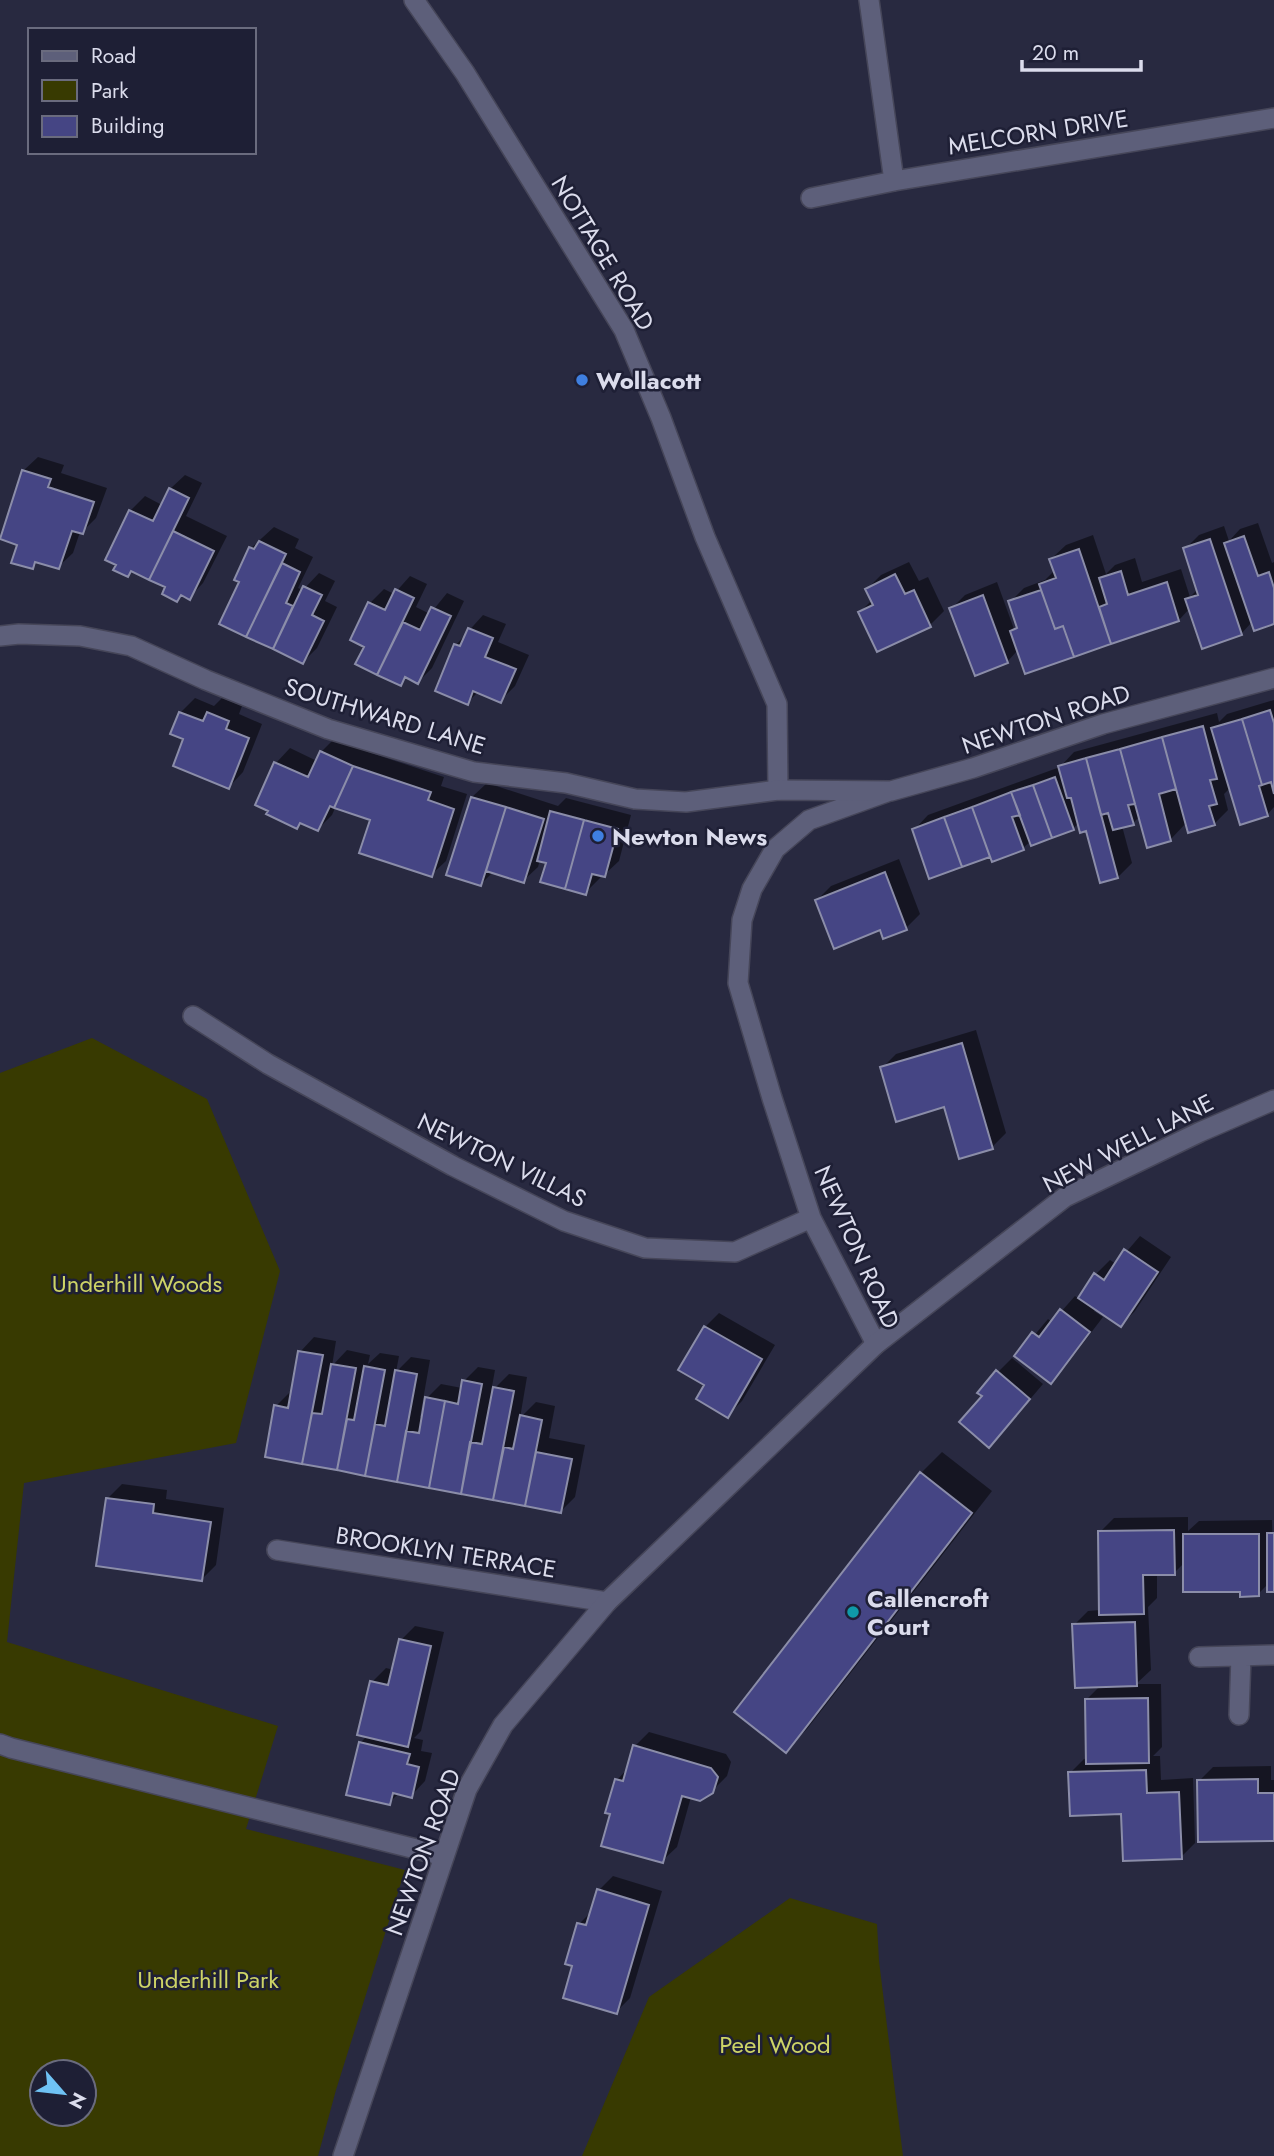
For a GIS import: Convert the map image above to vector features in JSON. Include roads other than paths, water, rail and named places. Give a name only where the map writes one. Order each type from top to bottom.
[{"type":"street","name":"NOTTAGE ROAD","points":[[414,0],[465,73],[624,330],[661,418],[705,537],[777,704],[778,790]]},
{"type":"street","points":[[869,0],[894,181]]},
{"type":"street","name":"MELCORN DRIVE","points":[[811,198],[894,181],[1274,118]]},
{"type":"street","name":"SOUTHWARD LANE","points":[[0,636],[80,636],[131,646],[206,680],[328,729],[474,772],[566,783],[635,799],[686,802],[778,790],[891,791]]},
{"type":"street","name":"NEWTON ROAD","points":[[343,2156],[467,1789],[503,1725],[607,1602],[876,1344],[811,1218],[738,983],[742,920],[752,889],[775,849],[809,820],[891,791],[972,768],[1103,724],[1274,678]]},
{"type":"street","name":"NEWTON VILLAS","points":[[193,1016],[268,1064],[453,1166],[564,1221],[645,1248],[736,1252],[811,1218]]},
{"type":"street","name":"NEW WELL LANE","points":[[876,1344],[1065,1197],[1200,1132],[1274,1100]]},
{"type":"street","name":"BROOKLYN TERRACE","points":[[277,1550],[607,1602]]},
{"type":"street","points":[[1199,1657],[1274,1655]]},
{"type":"street","points":[[1239,1715],[1241,1656]]},
{"type":"street","points":[[0,1744],[444,1856]]},
{"type":"place","name":"Wollacott","points":[[582,380]]},
{"type":"place","name":"Newton News","points":[[598,836]]},
{"type":"place","name":"Callencroft Court","points":[[853,1612]]},
{"type":"park label","name":"Underhill Woods","points":[[137,1283]]},
{"type":"park label","name":"Underhill Park","points":[[208,1979]]},
{"type":"park label","name":"Peel Wood","points":[[775,2044]]}]
